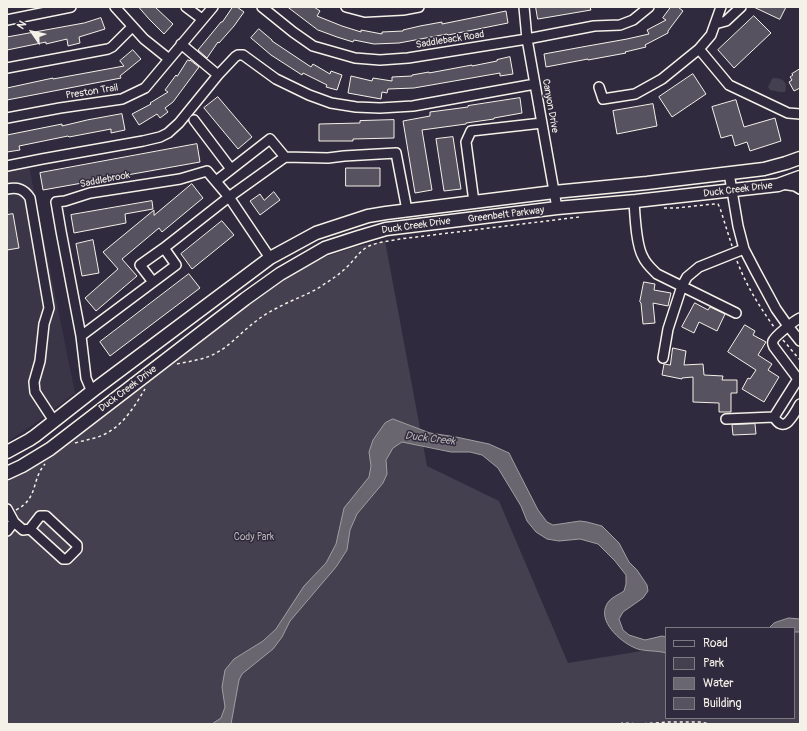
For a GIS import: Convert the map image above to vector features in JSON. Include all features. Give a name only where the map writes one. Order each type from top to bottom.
[{"type":"main road","name":"Duck Creek Drive","points":[[7,452],[29,440],[270,258],[316,232],[368,216],[407,210],[764,169],[800,158]]},
{"type":"main road","name":"Duck Creek Drive","points":[[7,473],[22,466],[50,448],[280,274],[325,248],[359,236],[386,229],[557,208],[732,191],[782,184],[800,178]]},
{"type":"main road","points":[[407,210],[410,226]]},
{"type":"main road","points":[[270,258],[280,274]]},
{"type":"street","points":[[7,20],[47,9],[71,7]]},
{"type":"street","points":[[114,7],[144,39],[169,59]]},
{"type":"street","points":[[186,7],[202,19]]},
{"type":"street","name":"Preston Trail","points":[[7,118],[60,108],[122,99],[145,88],[213,7]]},
{"type":"street","name":"Saddleback Road","points":[[262,7],[313,46],[355,58],[380,60],[408,58],[527,39],[594,26],[620,25],[633,20],[649,7]]},
{"type":"street","points":[[346,7],[365,12],[403,10],[419,7]]},
{"type":"street","name":"Canyon Drive","points":[[524,7],[527,39],[557,208]]},
{"type":"street","points":[[599,87],[603,99],[635,94],[662,79],[699,49],[711,34],[721,7]]},
{"type":"street","points":[[715,24],[726,21],[741,7]]},
{"type":"street","points":[[7,68],[108,49],[112,47],[132,27]]},
{"type":"street","points":[[181,44],[218,75]]},
{"type":"street","points":[[699,49],[729,85],[788,113],[800,114]]},
{"type":"street","points":[[7,166],[160,137],[178,123],[218,75],[238,55],[243,55],[276,79],[309,96],[331,103],[356,107],[380,108],[420,105],[535,84]]},
{"type":"street","points":[[194,120],[231,169]]},
{"type":"street","points":[[474,202],[466,142],[471,131],[542,122]]},
{"type":"street","points":[[216,181],[270,139],[285,157]]},
{"type":"street","points":[[153,282],[140,265],[229,197],[285,157],[328,158],[396,153],[407,210]]},
{"type":"street","name":"Saddlebrook","points":[[92,392],[86,378],[81,336],[56,202],[65,201],[90,193],[180,179],[207,171],[229,197],[270,258]]},
{"type":"street","points":[[729,173],[738,226],[744,248],[776,309],[800,341]]},
{"type":"street","points":[[782,184],[795,186],[800,189]]},
{"type":"street","points":[[7,189],[13,188],[22,190],[30,198],[49,308],[44,324],[40,362],[34,382],[35,392],[54,421]]},
{"type":"street","points":[[634,201],[638,242],[642,257],[649,266],[657,274],[736,313]]},
{"type":"street","points":[[81,336],[176,265],[164,248]]},
{"type":"street","points":[[663,358],[668,329],[682,286],[687,277],[699,267],[744,248]]},
{"type":"street","points":[[774,417],[799,378],[772,343],[773,339],[800,318]]},
{"type":"street","points":[[774,417],[778,423],[785,424],[789,422],[800,404]]},
{"type":"street","points":[[726,419],[774,417]]},
{"type":"street","points":[[8,511],[14,522],[23,530],[30,529],[40,516],[46,516],[77,545],[77,549],[67,560],[63,559],[30,529]]},
{"type":"street","points":[[7,531],[14,522]]},
{"type":"path","points":[[660,208],[718,204],[742,275],[778,335],[800,360]]},
{"type":"path","name":"Greenbelt Parkway","points":[[176,364],[205,358],[223,349],[262,317],[278,307],[312,292],[329,282],[347,268],[366,248],[371,245],[385,241],[580,216]]},
{"type":"path","points":[[69,445],[104,435],[121,423],[128,416],[146,386]]},
{"type":"path","points":[[8,511],[21,508],[28,502],[32,495],[38,474],[47,461]]},
{"type":"path","points":[[620,724],[668,722],[700,722],[710,724]]},
{"type":"shaded area","points":[[29,166],[75,393],[33,425],[7,442],[7,170]]},
{"type":"green space","points":[[774,78],[783,80],[786,86],[785,92],[770,90],[768,87]]},
{"type":"green space","name":"Cody Park","points":[[385,241],[427,466],[499,501],[568,663],[665,647],[665,719],[795,719],[795,627],[800,624],[800,724],[7,724],[7,479],[22,472],[107,414],[208,337],[249,303],[300,270],[325,257],[355,247]]},
{"type":"water","name":"Duck Creek","points":[[393,419],[430,433],[489,444],[509,453],[538,510],[547,522],[553,525],[580,521],[602,526],[619,543],[629,562],[637,570],[647,585],[648,591],[643,598],[623,612],[619,619],[623,630],[629,635],[645,640],[662,636],[665,637],[665,653],[636,649],[622,640],[611,630],[605,617],[605,610],[608,602],[612,598],[624,591],[626,575],[615,561],[598,544],[580,539],[559,541],[547,539],[536,532],[527,521],[521,506],[498,468],[482,455],[470,452],[451,452],[402,442],[393,448],[386,460],[387,474],[383,483],[357,514],[350,530],[347,550],[336,567],[290,621],[282,637],[273,649],[242,674],[239,680],[231,724],[212,724],[221,718],[225,707],[222,687],[225,670],[234,659],[263,641],[276,629],[304,586],[326,563],[336,544],[344,508],[369,477],[371,466],[369,452],[373,440],[385,423]]},
{"type":"water","points":[[789,618],[800,619],[800,632],[795,632],[795,627],[770,627],[774,623]]},
{"type":"building","points":[[139,7],[155,7],[173,24],[164,34]]},
{"type":"building","points":[[233,7],[237,7],[244,12],[234,26],[219,43],[218,42],[207,58],[198,50]]},
{"type":"building","points":[[288,7],[314,7],[320,11],[317,16],[342,26],[361,32],[361,30],[382,34],[382,32],[403,31],[420,26],[442,22],[442,24],[506,11],[508,23],[399,43],[374,44],[354,40],[353,42],[318,30]]},
{"type":"building","points":[[536,7],[590,7],[591,10],[538,19]]},
{"type":"building","points":[[671,7],[678,7],[683,11],[668,33],[645,45],[646,47],[625,52],[626,53],[546,67],[544,54],[649,34],[647,30],[666,20],[663,18]]},
{"type":"building","points":[[754,7],[786,7],[780,19]]},
{"type":"building","points":[[754,16],[771,33],[734,68],[718,50]]},
{"type":"building","points":[[101,18],[105,29],[79,37],[80,43],[68,46],[67,39],[7,50],[7,37],[84,23]]},
{"type":"building","points":[[259,29],[272,41],[311,67],[313,64],[330,74],[331,71],[342,75],[337,90],[326,87],[327,85],[303,73],[302,75],[271,55],[251,38]]},
{"type":"building","points":[[133,50],[141,59],[120,76],[121,78],[7,100],[7,88],[53,78],[124,66],[120,61]]},
{"type":"building","points":[[510,57],[513,74],[500,76],[500,73],[414,88],[388,89],[387,93],[382,92],[381,99],[348,93],[351,76],[372,81],[373,78],[392,81],[392,77],[412,76],[472,66]]},
{"type":"building","points":[[188,60],[199,67],[173,102],[165,108],[168,112],[160,118],[157,114],[139,125],[132,114],[151,104],[150,103],[168,92],[165,90]]},
{"type":"building","points":[[800,69],[800,88],[794,91],[789,82],[792,80],[790,77]]},
{"type":"building","points":[[693,74],[706,94],[672,117],[659,97]]},
{"type":"building","points":[[218,97],[252,137],[238,149],[204,108]]},
{"type":"building","points":[[520,98],[522,113],[466,124],[422,130],[432,190],[415,193],[403,121],[430,116],[430,112]]},
{"type":"building","points":[[736,100],[744,127],[775,118],[781,141],[750,151],[747,142],[735,146],[732,135],[721,138],[712,107]]},
{"type":"building","points":[[653,104],[657,126],[617,134],[613,111]]},
{"type":"building","points":[[122,114],[125,130],[111,133],[111,129],[68,136],[19,146],[20,150],[7,152],[7,135]]},
{"type":"building","points":[[394,120],[394,138],[353,139],[353,141],[319,141],[319,124]]},
{"type":"building","points":[[453,137],[461,189],[444,191],[436,139]]},
{"type":"building","points":[[197,144],[200,162],[43,190],[40,173]]},
{"type":"building","points":[[346,168],[380,168],[380,186],[346,186]]},
{"type":"building","points":[[192,184],[203,198],[162,232],[159,228],[122,259],[137,276],[96,311],[85,298],[118,269],[103,252],[154,210],[154,215]]},
{"type":"building","points":[[274,192],[280,200],[260,215],[250,201],[260,194],[264,200]]},
{"type":"building","points":[[152,201],[153,209],[125,214],[126,223],[74,233],[71,215]]},
{"type":"building","points":[[13,214],[19,248],[7,250],[7,215]]},
{"type":"building","points":[[222,221],[234,235],[192,269],[181,254]]},
{"type":"building","points":[[93,240],[99,273],[82,276],[76,244]]},
{"type":"building","points":[[189,274],[200,288],[110,356],[100,342]]},
{"type":"building","points":[[644,282],[655,284],[654,290],[671,293],[668,306],[653,303],[655,323],[643,324],[640,302]]},
{"type":"building","points":[[695,303],[708,310],[710,307],[725,314],[717,331],[699,322],[694,333],[682,327]]},
{"type":"building","points":[[745,325],[755,331],[753,335],[766,342],[758,355],[772,364],[768,370],[779,377],[764,402],[742,389],[748,378],[750,379],[756,370],[728,352]]},
{"type":"building","points":[[673,348],[686,351],[684,365],[703,364],[704,375],[723,376],[722,380],[737,380],[737,393],[731,393],[731,412],[719,412],[719,403],[693,402],[693,377],[682,379],[662,375],[664,364],[670,365]]},
{"type":"building","points":[[755,424],[756,434],[733,435],[732,425]]}]
